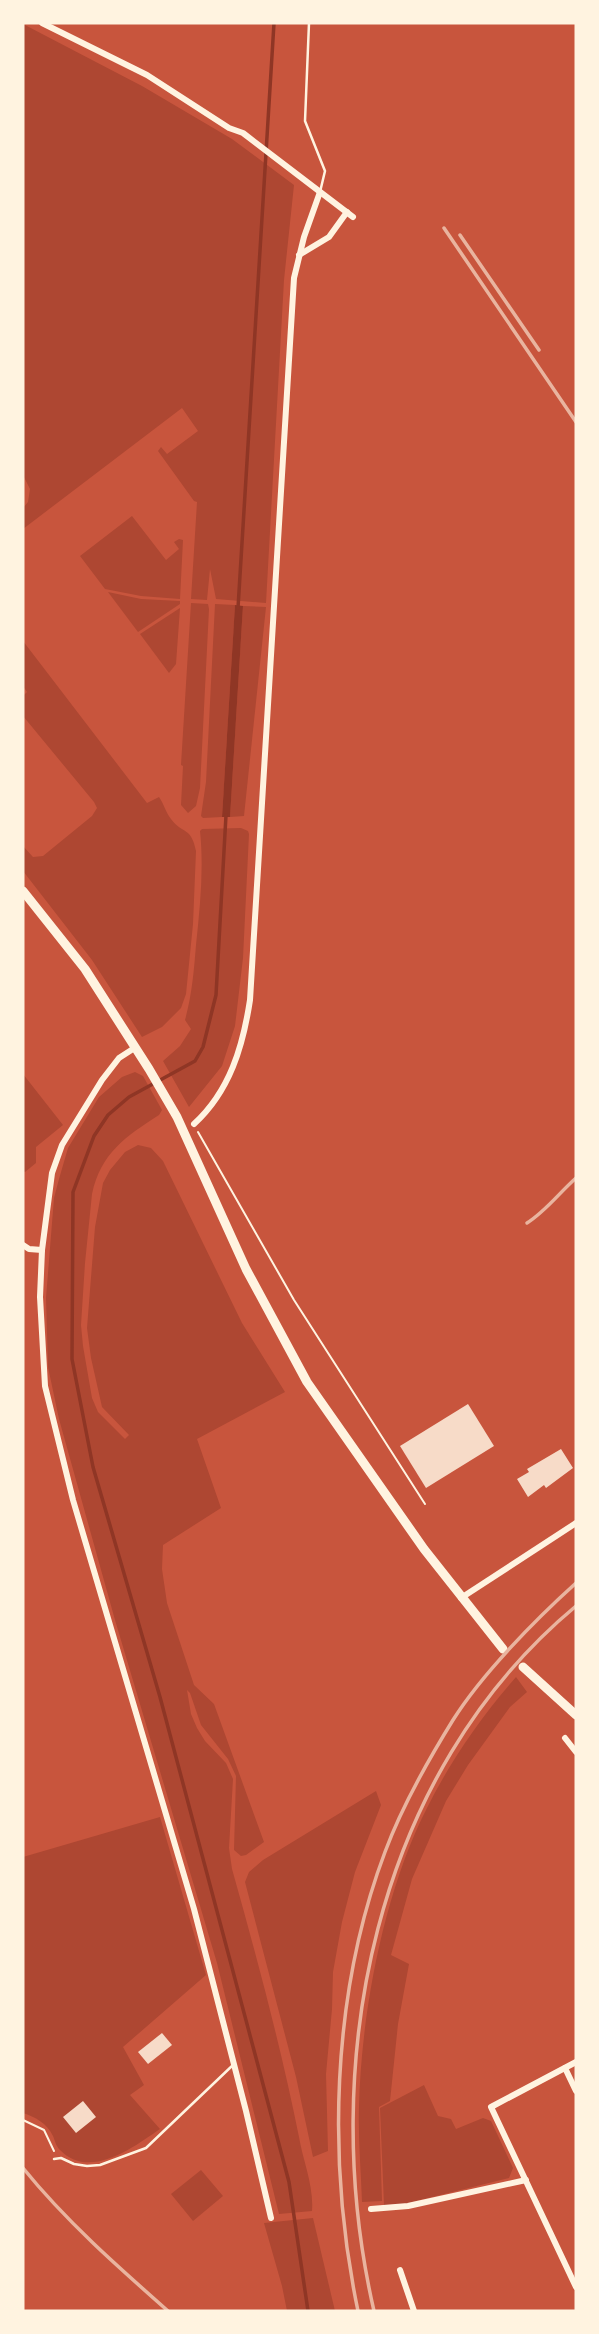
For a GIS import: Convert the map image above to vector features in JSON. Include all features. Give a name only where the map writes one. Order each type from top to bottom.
[{"type":"main road","points":[[23,891],[85,969],[135,1047],[183,1130],[246,1269],[307,1382],[424,1549],[503,1649]]},
{"type":"main road","points":[[523,1667],[576,1716]]},
{"type":"street","points":[[42,23],[147,75],[229,128],[243,133],[350,215],[329,237],[299,255]]},
{"type":"street","points":[[194,1124],[214,1103],[232,1071],[246,1030],[294,278],[320,192]]},
{"type":"street","points":[[135,1047],[119,1058],[102,1080],[62,1145],[52,1173],[42,1250],[42,1366],[51,1418],[194,1909],[271,2218]]},
{"type":"street","points":[[23,1245],[29,1249],[42,1250]]},
{"type":"street","points":[[461,1598],[576,1523]]},
{"type":"street","points":[[565,1738],[576,1752]]},
{"type":"street","points":[[576,2062],[491,2106],[576,2287]]},
{"type":"street","points":[[565,2068],[576,2091]]},
{"type":"street","points":[[371,2209],[408,2206],[526,2180]]},
{"type":"street","points":[[400,2270],[414,2311]]},
{"type":"lane","points":[[309,23],[305,121],[325,172],[320,192]]},
{"type":"lane","points":[[54,2159],[61,2158],[88,2166],[100,2165],[146,2148],[234,2064]]},
{"type":"path","points":[[194,1124],[294,1300],[425,1504]]},
{"type":"path","points":[[23,2120],[44,2130],[54,2151],[54,2159]]},
{"type":"shaded area","points":[[23,24],[142,86],[232,139],[294,185],[284,280],[266,603],[216,599],[210,569],[207,600],[191,599],[197,502],[158,451],[161,447],[167,454],[198,431],[182,408],[23,529],[23,508],[28,502],[30,489],[23,475]]},
{"type":"shaded area","points":[[132,516],[166,560],[179,549],[174,542],[183,540],[180,599],[141,596],[105,589],[80,556]]},
{"type":"shaded area","points":[[108,592],[141,599],[180,601],[180,604],[138,632]]},
{"type":"shaded area","points":[[191,603],[208,604],[209,609],[200,788],[196,806],[188,813],[181,805],[181,765]]},
{"type":"shaded area","points":[[215,604],[235,605],[222,817],[203,818],[201,816],[206,782]]},
{"type":"shaded area","points":[[235,605],[243,606],[230,817],[222,817]]},
{"type":"shaded area","points":[[243,606],[266,607],[244,816],[230,817]]},
{"type":"shaded area","points":[[180,608],[176,664],[169,673],[140,634]]},
{"type":"shaded area","points":[[23,641],[147,803],[159,797],[171,819],[189,834],[194,843],[193,924],[186,994],[181,1008],[162,1027],[142,1037],[92,960],[23,871],[23,846],[33,857],[43,856],[92,816],[97,808],[23,716],[23,696],[27,692],[23,686]]},
{"type":"shaded area","points":[[241,828],[249,834],[243,958],[235,1026],[222,1066],[189,1107],[163,1061],[180,1046],[191,1029],[185,1020],[192,982],[200,902],[200,831]]},
{"type":"shaded area","points":[[135,1072],[143,1076],[162,1110],[116,1147],[101,1167],[92,1194],[81,1325],[92,1398],[98,1412],[125,1439],[129,1435],[102,1407],[87,1328],[95,1227],[103,1183],[125,1152],[138,1145],[151,1148],[163,1161],[242,1323],[285,1392],[197,1439],[221,1508],[163,1545],[162,1569],[167,1603],[194,1685],[214,1704],[264,1842],[246,1855],[241,1856],[234,1850],[236,1776],[228,1759],[201,1725],[187,1690],[191,1714],[197,1728],[205,1741],[226,1763],[233,1779],[229,1848],[232,1869],[284,2070],[310,2183],[312,2211],[279,2214],[217,1963],[115,1620],[59,1419],[48,1367],[46,1298],[54,1198],[68,1148],[99,1097],[122,1077]]},
{"type":"shaded area","points":[[23,1074],[63,1125],[36,1147],[36,1163],[25,1172],[23,1171]]},
{"type":"shaded area","points":[[516,1677],[527,1692],[510,1707],[468,1765],[446,1801],[412,1879],[391,1955],[409,1964],[398,2024],[390,2101],[379,2107],[382,2201],[362,2202],[359,2107],[364,2033],[387,1915],[412,1841],[436,1790],[467,1740]]},
{"type":"shaded area","points":[[376,1791],[381,1805],[355,1872],[333,1972],[326,2074],[328,2151],[313,2157],[296,2077],[245,1882],[249,1872],[263,1860]]},
{"type":"shaded area","points":[[160,1817],[206,1975],[123,2047],[144,2085],[130,2095],[160,2129],[112,2158],[85,2162],[72,2159],[60,2150],[44,2124],[23,2113],[23,1857]]},
{"type":"shaded area","points":[[424,2085],[438,2116],[451,2119],[456,2129],[483,2118],[491,2121],[513,2168],[509,2178],[404,2204],[384,2205],[380,2108]]},
{"type":"shaded area","points":[[201,2170],[223,2196],[193,2221],[171,2194]]},
{"type":"shaded area","points":[[313,2218],[335,2311],[287,2311],[264,2223]]},
{"type":"building","points":[[468,1404],[494,1446],[426,1488],[400,1446]]},
{"type":"building","points":[[561,1449],[573,1468],[546,1488],[544,1485],[528,1497],[517,1479],[529,1472],[527,1469]]},
{"type":"building","points":[[162,2033],[172,2045],[148,2064],[138,2052]]},
{"type":"building","points":[[83,2101],[96,2117],[76,2133],[63,2117]]},
{"type":"waterway","points":[[238,608],[274,23]]},
{"type":"waterway","points":[[226,815],[216,995],[203,1047],[195,1061],[129,1097],[108,1115],[94,1136],[73,1192],[72,1359],[93,1467],[160,1697],[289,2182],[308,2311]]},
{"type":"railway","points":[[444,228],[576,422]]},
{"type":"railway","points":[[460,235],[539,350]]},
{"type":"railway","points":[[527,1223],[576,1178]]},
{"type":"railway","points":[[358,2311],[348,2255],[342,2197],[340,2080],[354,1963],[367,1907],[399,1818],[453,1720],[510,1648],[576,1583]]},
{"type":"railway","points":[[374,2311],[358,2217],[353,2120],[360,2024],[378,1929],[408,1838],[451,1752],[507,1674],[576,1606]]},
{"type":"railway","points":[[23,2168],[74,2225],[168,2311]]}]
